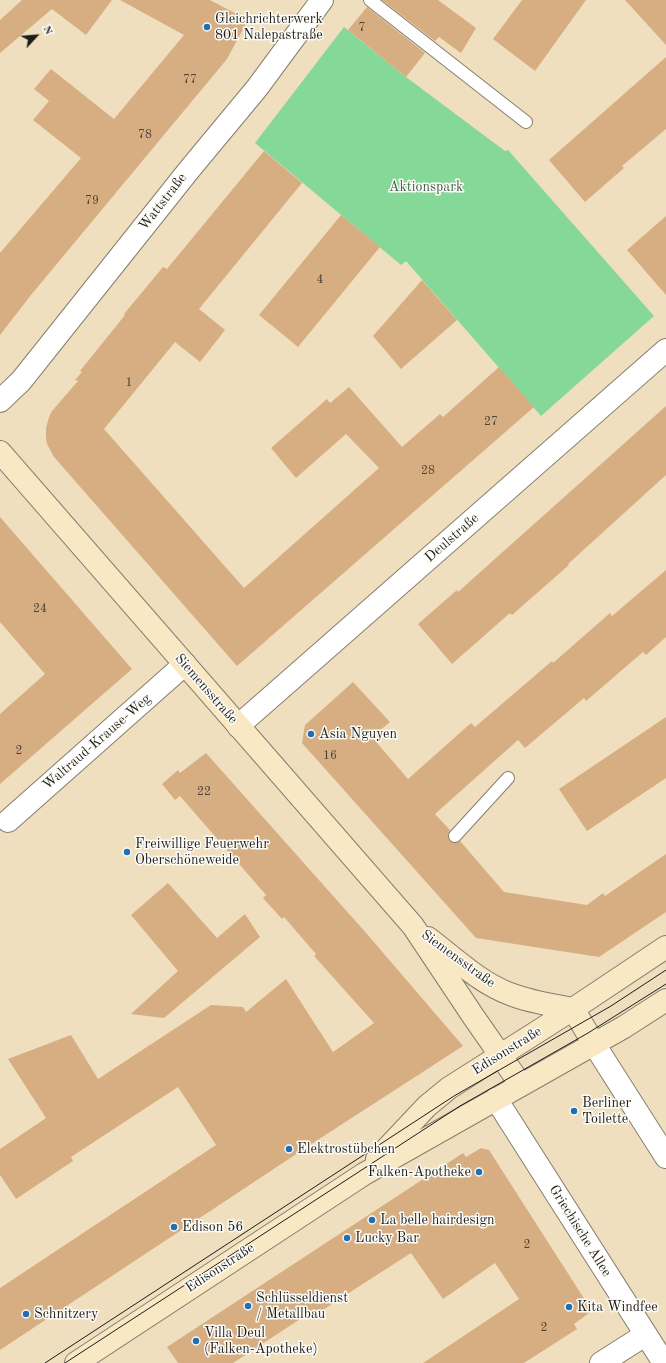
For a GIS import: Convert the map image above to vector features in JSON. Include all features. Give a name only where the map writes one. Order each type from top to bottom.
[{"type":"main road","name":"Siemensstraße","points":[[0,452],[413,926],[521,1085]]},
{"type":"main road","name":"Siemensstraße","points":[[413,926],[494,987],[520,998],[573,1009]]},
{"type":"main road","name":"Edisonstraße","points":[[364,1174],[438,1096],[666,948]]},
{"type":"main road","name":"Edisonstraße","points":[[76,1363],[364,1174],[634,1021],[666,1000]]},
{"type":"main road","points":[[573,1009],[594,1044]]},
{"type":"main road","points":[[496,1099],[501,1060],[500,1055]]},
{"type":"street","name":"Wattstraße","points":[[0,401],[21,381],[188,170],[257,88],[322,0]]},
{"type":"street","name":"Deulstraße","points":[[238,726],[666,350]]},
{"type":"street","name":"Waltraud-Krause-Weg","points":[[8,820],[185,664]]},
{"type":"street","points":[[594,1044],[666,1157]]},
{"type":"street","name":"Griechische Allee","points":[[496,1099],[664,1363]]},
{"type":"street","points":[[601,1363],[645,1335]]},
{"type":"lane","points":[[370,0],[526,122]]},
{"type":"lane","points":[[455,836],[508,778]]},
{"type":"green space","name":"Aktionspark","points":[[344,27],[406,77],[505,151],[508,150],[654,316],[541,416],[406,261],[401,265],[255,143]]},
{"type":"building","points":[[22,0],[112,0],[86,35],[52,9],[0,53],[0,20]]},
{"type":"building","points":[[120,0],[210,0],[248,20],[227,59],[31,295],[0,335],[0,253],[81,158],[33,120],[49,101],[34,89],[51,69],[114,119],[184,35]]},
{"type":"building","points":[[382,0],[438,0],[476,28],[461,53],[439,37],[435,41]]},
{"type":"building","points":[[522,0],[586,0],[535,71],[493,39]]},
{"type":"building","points":[[625,0],[666,0],[666,45]]},
{"type":"building","points":[[367,7],[425,53],[406,77],[348,30]]},
{"type":"building","points":[[666,57],[666,129],[622,166],[624,168],[585,202],[549,160]]},
{"type":"building","points":[[264,151],[302,183],[199,309],[225,330],[200,362],[175,342],[104,429],[244,588],[379,468],[346,434],[296,478],[271,448],[327,399],[330,403],[349,387],[402,447],[440,414],[443,417],[499,367],[534,407],[237,666],[54,457],[47,444],[46,428],[52,411],[78,381],[75,380],[82,372],[80,371],[125,315],[124,314],[163,267],[167,269]]},
{"type":"building","points":[[341,215],[380,247],[298,347],[259,315]]},
{"type":"building","points":[[666,216],[666,295],[627,250]]},
{"type":"building","points":[[422,280],[457,320],[401,369],[373,336]]},
{"type":"building","points":[[666,406],[666,475],[568,564],[569,565],[512,615],[510,613],[452,664],[418,624],[457,590],[458,592]]},
{"type":"building","points":[[0,517],[132,669],[0,784],[0,714],[45,674],[0,622]]},
{"type":"building","points":[[666,570],[666,637],[646,655],[643,652],[586,701],[584,698],[525,748],[518,740],[435,814],[450,830],[448,835],[450,841],[454,843],[460,841],[504,892],[587,905],[603,893],[605,896],[666,854],[666,912],[599,957],[476,938],[302,743],[305,725],[353,682],[390,722],[372,737],[408,779],[471,723],[475,727],[552,661],[553,663],[610,613],[612,616]]},
{"type":"building","points":[[666,717],[666,778],[587,831],[559,789]]},
{"type":"building","points":[[206,753],[367,934],[463,1046],[313,1143],[0,1350],[0,1288],[216,1145],[178,1087],[71,1157],[73,1161],[16,1199],[0,1175],[0,1149],[46,1118],[8,1059],[71,1035],[98,1079],[211,1005],[243,1007],[246,1012],[286,979],[333,1052],[374,1023],[314,956],[316,954],[284,917],[282,919],[263,898],[266,895],[180,796],[175,800],[162,784],[178,770],[180,773]]},
{"type":"building","points":[[168,883],[217,938],[245,914],[260,937],[164,1018],[131,1014],[178,971],[131,915]]},
{"type":"building","points":[[481,1148],[489,1150],[592,1311],[574,1324],[577,1329],[524,1363],[423,1363],[519,1299],[495,1263],[443,1299],[411,1253],[314,1316],[311,1312],[233,1363],[178,1363],[167,1347],[463,1153],[466,1157]]},
{"type":"tram line","points":[[45,1363],[454,1096],[611,1006],[666,970]]},
{"type":"tram line","points":[[65,1363],[460,1106],[588,1033],[666,984]]},
{"type":"place","name":"Gleichrichterwerk 801 Nalepastraße","points":[[207,27]]},
{"type":"place","name":"Asia Nguyen","points":[[311,734]]},
{"type":"place","name":"Freiwillige Feuerwehr Oberschöneweide","points":[[127,852]]},
{"type":"place","name":"Berliner Toilette","points":[[574,1111]]},
{"type":"place","name":"Elektrostübchen","points":[[289,1149]]},
{"type":"place","name":"Falken-Apotheke","points":[[479,1172]]},
{"type":"place","name":"La belle hairdesign","points":[[372,1220]]},
{"type":"place","name":"Edison 56","points":[[174,1227]]},
{"type":"place","name":"Lucky Bar","points":[[347,1238]]},
{"type":"place","name":"Schlüsseldienst / Metallbau","points":[[248,1306]]},
{"type":"place","name":"Kita Windfee","points":[[569,1307]]},
{"type":"place","name":"Schnitzery","points":[[26,1314]]},
{"type":"place","name":"Villa Deul (Falken-Apotheke)","points":[[196,1341]]}]
